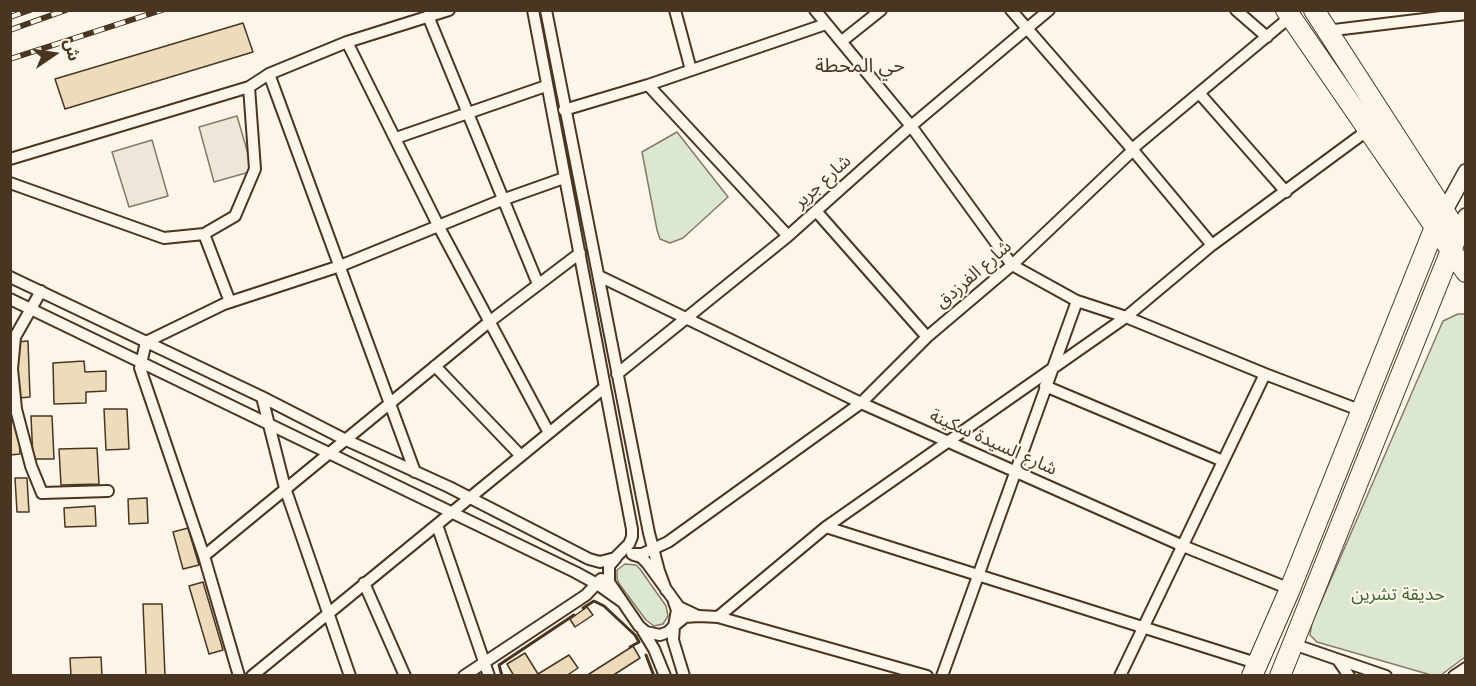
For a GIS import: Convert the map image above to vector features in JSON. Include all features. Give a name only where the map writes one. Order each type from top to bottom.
[{"type":"highway","points":[[1314,10],[1439,220]]},
{"type":"highway","points":[[1288,14],[1368,130],[1439,220],[1460,236],[1466,272]]},
{"type":"highway","points":[[1254,669],[1290,589],[1439,220]]},
{"type":"highway","points":[[1280,675],[1460,236]]},
{"type":"main road","points":[[1439,220],[1466,172]]},
{"type":"street","points":[[10,159],[249,87],[269,74],[347,42],[448,10]]},
{"type":"street","points":[[464,675],[586,595],[629,544],[632,537],[533,10]]},
{"type":"street","points":[[546,10],[653,550],[666,590]]},
{"type":"street","points":[[675,10],[691,70]]},
{"type":"street","points":[[815,10],[911,126],[1012,266],[1077,301],[1362,411]]},
{"type":"street","points":[[842,41],[881,10]]},
{"type":"street","points":[[1011,10],[1212,245]]},
{"type":"street","name":"شارع جرير","points":[[617,374],[788,236],[911,126],[1028,30],[1048,10]]},
{"type":"street","points":[[1236,10],[1267,37]]},
{"type":"street","name":"شارع الفرزدق","points":[[10,277],[262,397],[589,559],[612,562],[624,554],[642,554],[668,542],[861,403],[927,337],[1012,266],[1131,150],[1267,37],[1288,14]]},
{"type":"street","points":[[1326,32],[1440,14],[1466,14]]},
{"type":"street","points":[[428,16],[538,284]]},
{"type":"street","points":[[564,110],[648,85],[826,24]]},
{"type":"street","points":[[347,42],[439,227],[549,433]]},
{"type":"street","points":[[269,74],[415,472]]},
{"type":"street","points":[[648,85],[788,236]]},
{"type":"street","points":[[396,138],[546,86]]},
{"type":"street","points":[[10,183],[164,238],[204,234],[235,216],[255,169],[249,87]]},
{"type":"street","points":[[1200,94],[1286,192]]},
{"type":"street","points":[[718,617],[826,527],[1126,318],[1212,245],[1368,130]]},
{"type":"street","points":[[239,675],[204,556],[140,368],[146,342],[230,302],[340,266],[502,200],[564,178]]},
{"type":"street","points":[[816,211],[927,337]]},
{"type":"street","points":[[204,234],[230,302]]},
{"type":"street","points":[[204,556],[489,322],[580,253]]},
{"type":"street","name":"شارع السيدة سكينة","points":[[599,276],[861,403],[1183,546],[1290,589]]},
{"type":"street","points":[[41,291],[15,337],[12,369],[16,409],[31,466],[42,493],[108,490]]},
{"type":"street","points":[[10,299],[268,424],[331,452],[597,584],[618,599]]},
{"type":"street","points":[[942,675],[1077,301]]},
{"type":"street","points":[[435,366],[521,456]]},
{"type":"street","points":[[1120,675],[1266,374]]},
{"type":"street","points":[[1045,386],[1223,461]]},
{"type":"street","points":[[252,675],[604,388]]},
{"type":"street","points":[[262,397],[285,488],[351,675]]},
{"type":"street","points":[[437,525],[489,675]]},
{"type":"street","points":[[826,527],[1143,627],[1254,669]]},
{"type":"street","points":[[659,571],[658,561],[661,551],[668,542]]},
{"type":"street","points":[[632,554],[647,563],[682,610],[699,616]]},
{"type":"street","points":[[612,562],[607,574],[609,582],[618,599],[654,650],[665,675]]},
{"type":"street","points":[[364,583],[405,675]]},
{"type":"street","points":[[586,595],[602,592],[618,599]]},
{"type":"street","points":[[674,602],[677,610],[673,640],[684,675]]},
{"type":"street","points":[[639,626],[653,635],[668,632],[685,617],[718,617],[927,675]]},
{"type":"street","points":[[1293,644],[1386,675]]},
{"type":"street","points":[[1338,660],[1349,675]]},
{"type":"street","points":[[1454,675],[1466,668]]},
{"type":"green space","points":[[677,132],[728,197],[683,238],[670,243],[660,239],[657,230],[642,152]]},
{"type":"green space","name":"حديقة تشرين","points":[[1458,314],[1465,314],[1465,657],[1441,675],[1431,675],[1317,642],[1310,635],[1312,623],[1443,321]]},
{"type":"green space","points":[[625,564],[636,565],[640,569],[666,606],[668,616],[663,624],[654,626],[646,620],[620,585],[617,570]]},
{"type":"shaded area","points":[[237,116],[253,171],[214,182],[199,127]]},
{"type":"shaded area","points":[[152,140],[168,196],[129,207],[112,152]]},
{"type":"building","points":[[243,23],[253,52],[65,109],[55,79]]},
{"type":"building","points":[[28,341],[30,397],[19,398],[17,342]]},
{"type":"building","points":[[84,361],[85,372],[106,371],[106,391],[86,392],[86,403],[54,404],[53,363]]},
{"type":"building","points":[[104,409],[127,409],[129,449],[106,450]]},
{"type":"building","points":[[31,416],[52,416],[54,459],[33,459]]},
{"type":"building","points":[[10,422],[18,422],[20,454],[10,455]]},
{"type":"building","points":[[97,448],[99,484],[61,485],[59,449]]},
{"type":"building","points":[[15,478],[27,478],[29,512],[17,512]]},
{"type":"building","points":[[147,498],[148,523],[129,524],[128,499]]},
{"type":"building","points":[[95,506],[96,526],[65,527],[64,508]]},
{"type":"building","points":[[188,528],[199,565],[183,569],[173,532]]},
{"type":"building","points":[[203,582],[223,650],[209,654],[189,586]]},
{"type":"building","points":[[143,604],[162,604],[165,676],[146,676]]},
{"type":"building","points":[[587,607],[593,615],[575,627],[570,619]]},
{"type":"building","points":[[633,646],[640,658],[612,676],[586,676]]},
{"type":"building","points":[[525,653],[538,674],[569,655],[578,668],[566,676],[514,676],[507,664]]},
{"type":"building","points":[[101,657],[102,676],[71,676],[70,658]]},
{"type":"railway","points":[[10,17],[30,10]]},
{"type":"railway","points":[[10,30],[66,10]]},
{"type":"railway","points":[[10,59],[162,10]]},
{"type":"wall","points":[[583,608],[594,601],[604,606],[635,635],[639,642],[630,647]]},
{"type":"wall","points":[[502,676],[499,665],[574,615]]},
{"type":"wall","points":[[646,655],[654,676]]},
{"type":"district","name":"حي المحطة","points":[[860,67]]}]
